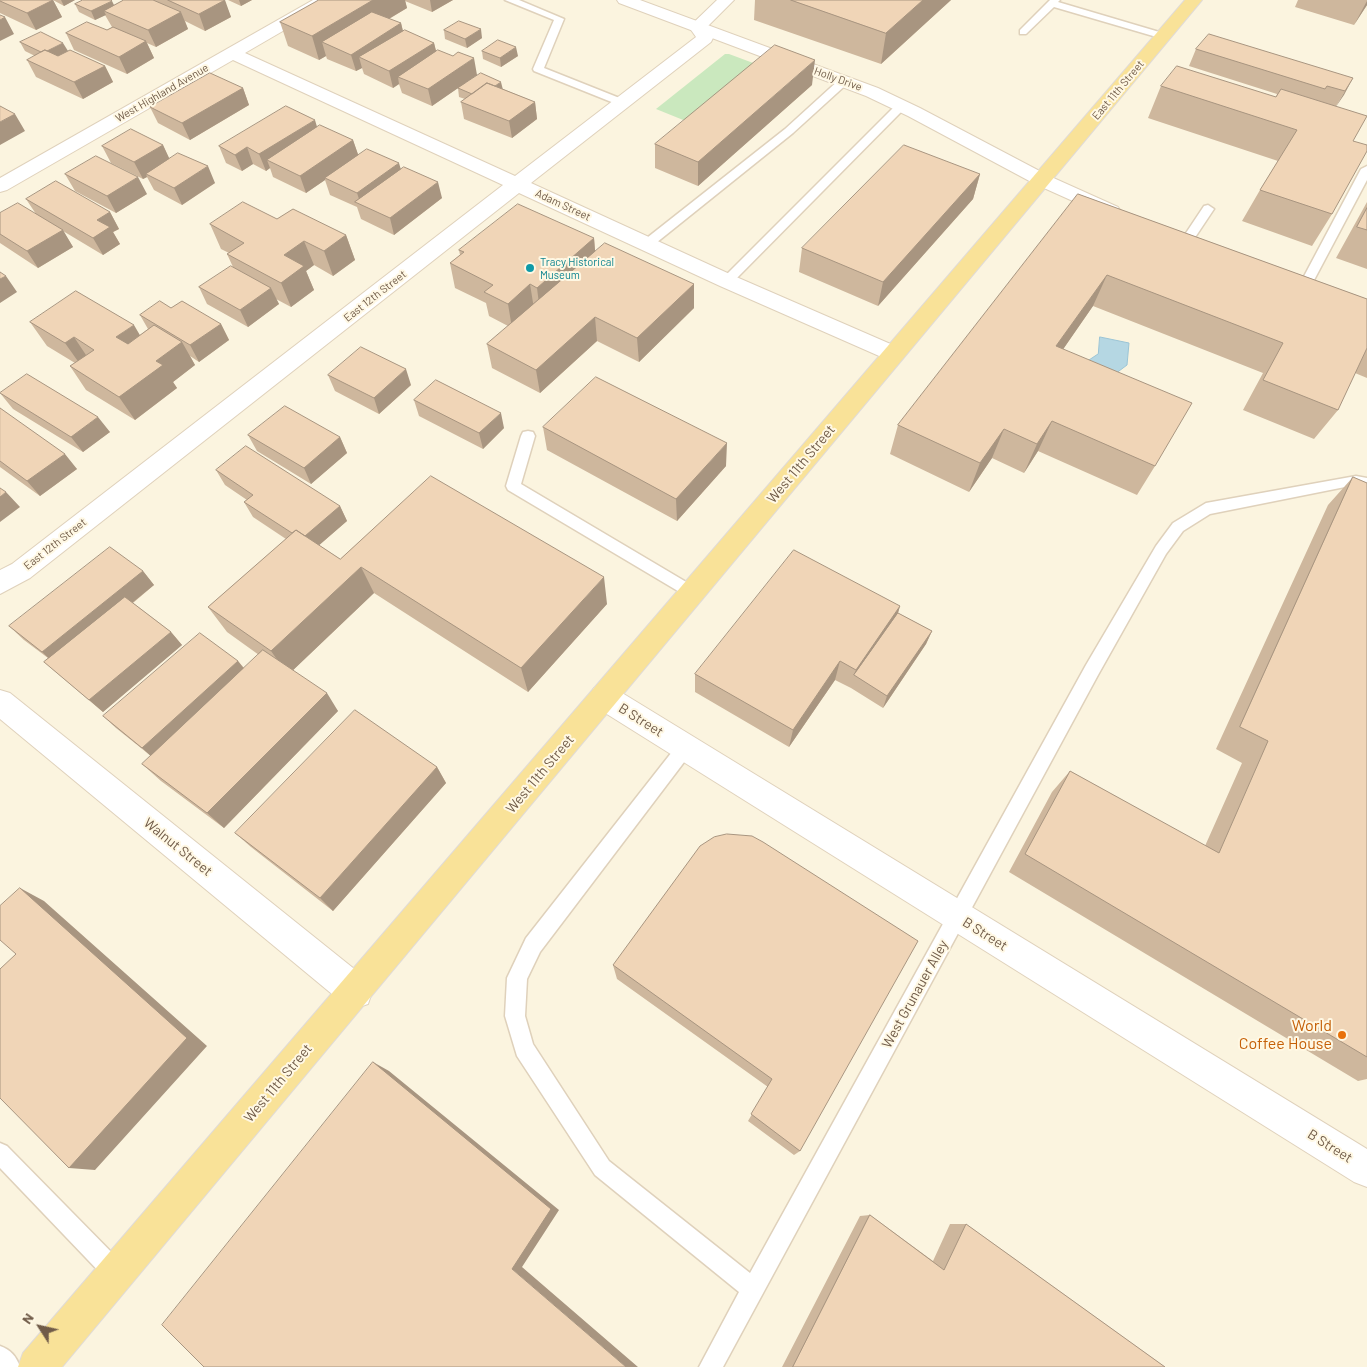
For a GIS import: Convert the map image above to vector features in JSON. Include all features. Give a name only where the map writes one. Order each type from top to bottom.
[{"type":"main road","name":"East 11th Street","points":[[1042,180],[1194,0]]},
{"type":"main road","name":"West 11th Street","points":[[37,1367],[1042,180]]},
{"type":"street","name":"West Highland Avenue","points":[[0,186],[325,0]]},
{"type":"street","name":"Holly Drive","points":[[625,0],[844,81],[902,106],[1042,180],[1094,205],[1128,217]]},
{"type":"street","points":[[697,27],[726,0]]},
{"type":"street","name":"East 12th Street","points":[[0,583],[21,571],[705,38],[697,27]]},
{"type":"street","name":"Adam Street","points":[[232,53],[647,244],[894,354]]},
{"type":"street","name":"B Street","points":[[604,698],[1367,1168]]},
{"type":"street","name":"Walnut Street","points":[[0,702],[356,992]]},
{"type":"lane","points":[[510,0],[559,19],[538,69],[623,103]]},
{"type":"lane","points":[[1023,32],[1053,1],[1163,36]]},
{"type":"lane","points":[[647,244],[789,131],[844,81]]},
{"type":"lane","points":[[727,280],[902,106]]},
{"type":"lane","points":[[1307,282],[1367,169]]},
{"type":"lane","points":[[1188,240],[1208,209]]},
{"type":"lane","points":[[528,436],[513,486],[693,593]]},
{"type":"lane","name":"West Grunauer Alley","points":[[710,1367],[1135,595],[1161,550],[1178,527],[1206,509],[1345,482],[1367,483]]},
{"type":"lane","points":[[685,748],[533,945],[517,978],[515,1016],[524,1049],[602,1168],[752,1289]]},
{"type":"lane","points":[[0,1153],[116,1274]]},
{"type":"lane","points":[[0,1357],[9,1367]]},
{"type":"green space","points":[[725,54],[772,70],[703,128],[656,109]]},
{"type":"water","points":[[1100,337],[1129,343],[1127,365],[1107,380],[1083,364],[1098,354]]},
{"type":"building","points":[[0,0],[53,0],[27,13]]},
{"type":"building","points":[[83,0],[112,1],[91,11],[75,4]]},
{"type":"building","points":[[124,0],[153,0],[181,12],[148,30],[104,11]]},
{"type":"building","points":[[168,0],[225,0],[199,14]]},
{"type":"building","points":[[319,0],[373,0],[312,36],[280,22]]},
{"type":"building","points":[[791,0],[923,0],[886,33]]},
{"type":"building","points":[[372,12],[401,23],[351,55],[322,42]]},
{"type":"building","points":[[459,21],[481,29],[465,39],[444,30]]},
{"type":"building","points":[[87,22],[107,30],[113,27],[146,41],[119,57],[66,33]]},
{"type":"building","points":[[405,30],[434,43],[389,71],[359,57]]},
{"type":"building","points":[[41,32],[63,43],[41,52],[20,42]]},
{"type":"building","points":[[1209,34],[1353,78],[1345,91],[1327,86],[1325,89],[1196,49]]},
{"type":"building","points":[[498,40],[516,47],[500,58],[482,51]]},
{"type":"building","points":[[775,45],[815,60],[698,162],[655,144]]},
{"type":"building","points":[[45,50],[58,56],[70,50],[105,66],[74,82],[27,60]]},
{"type":"building","points":[[438,50],[453,56],[458,52],[474,58],[428,89],[398,77]]},
{"type":"building","points":[[1177,66],[1276,97],[1281,89],[1367,116],[1353,141],[1367,145],[1367,151],[1332,214],[1260,190],[1297,130],[1161,86]]},
{"type":"building","points":[[210,73],[243,88],[182,123],[150,107]]},
{"type":"building","points":[[481,73],[501,82],[495,86],[487,83],[472,94],[458,88]]},
{"type":"building","points":[[487,83],[535,102],[509,121],[461,102]]},
{"type":"building","points":[[0,106],[15,114],[0,122]]},
{"type":"building","points":[[286,106],[315,120],[259,154],[247,147],[235,155],[219,146]]},
{"type":"building","points":[[320,125],[353,140],[300,176],[267,160]]},
{"type":"building","points":[[131,129],[163,145],[134,162],[102,146]]},
{"type":"building","points":[[904,145],[980,174],[883,282],[802,248]]},
{"type":"building","points":[[367,149],[399,163],[357,193],[325,178]]},
{"type":"building","points":[[178,153],[208,166],[174,188],[146,174]]},
{"type":"building","points":[[96,156],[138,177],[107,196],[65,174]]},
{"type":"building","points":[[404,167],[438,182],[390,218],[355,202]]},
{"type":"building","points":[[56,181],[110,212],[97,220],[110,227],[93,238],[26,199]]},
{"type":"building","points":[[1078,194],[1367,299],[1367,348],[1338,410],[1263,380],[1283,343],[1107,275],[1056,346],[1192,403],[1155,466],[1052,421],[1037,444],[1004,429],[980,463],[898,425]]},
{"type":"building","points":[[243,202],[277,219],[293,209],[346,235],[324,251],[304,241],[284,255],[304,266],[281,283],[227,254],[244,243],[210,224]]},
{"type":"building","points":[[18,203],[63,230],[27,251],[0,234],[0,213]]},
{"type":"building","points":[[518,204],[594,238],[537,288],[530,284],[508,304],[484,292],[493,285],[450,263],[464,252],[459,250]]},
{"type":"building","points":[[1367,208],[1367,230],[1357,227]]},
{"type":"building","points":[[605,243],[694,284],[637,338],[595,317],[536,370],[487,344]]},
{"type":"building","points":[[231,266],[271,288],[240,310],[199,287]]},
{"type":"building","points":[[0,272],[6,276],[0,279]]},
{"type":"building","points":[[76,291],[134,325],[116,337],[128,344],[154,325],[182,342],[156,361],[163,365],[119,397],[70,366],[94,350],[74,337],[65,343],[30,322]]},
{"type":"building","points":[[160,301],[171,308],[182,301],[221,324],[190,345],[140,315]]},
{"type":"building","points":[[361,347],[406,369],[374,398],[328,375]]},
{"type":"building","points":[[27,374],[98,417],[71,437],[0,393]]},
{"type":"building","points":[[596,377],[727,443],[676,499],[543,427]]},
{"type":"building","points":[[436,380],[501,413],[479,433],[414,400]]},
{"type":"building","points":[[285,406],[340,437],[304,468],[248,435]]},
{"type":"building","points":[[0,408],[65,454],[27,481],[0,461]]},
{"type":"building","points":[[246,446],[340,506],[305,536],[296,530],[292,533],[244,502],[253,495],[216,470]]},
{"type":"building","points":[[431,476],[604,577],[521,668],[361,567],[271,651],[208,607],[296,530],[340,559]]},
{"type":"building","points":[[1353,477],[1367,483],[1367,1057],[1025,854],[1070,771],[1219,853],[1268,741],[1240,727]]},
{"type":"building","points":[[0,488],[6,492],[0,497]]},
{"type":"building","points":[[110,547],[143,571],[42,652],[9,626]]},
{"type":"building","points":[[794,550],[900,606],[856,670],[840,661],[793,730],[695,674]]},
{"type":"building","points":[[125,597],[171,632],[89,700],[44,662]]},
{"type":"building","points":[[898,613],[932,631],[887,696],[854,675]]},
{"type":"building","points":[[200,633],[238,661],[142,748],[103,716]]},
{"type":"building","points":[[263,650],[327,693],[207,813],[142,764]]},
{"type":"building","points":[[355,710],[437,767],[320,898],[235,833]]},
{"type":"building","points":[[727,834],[752,836],[763,842],[918,941],[800,1151],[751,1114],[772,1079],[613,965],[700,846],[714,837]]},
{"type":"building","points":[[20,888],[187,1038],[69,1168],[0,1098],[0,969],[16,954],[0,940],[0,906]]},
{"type":"building","points":[[373,1062],[551,1209],[512,1269],[626,1367],[204,1367],[162,1325]]},
{"type":"building","points":[[870,1215],[944,1270],[966,1224],[1165,1367],[793,1367]]},
{"type":"place","name":"Tracy Historical Museum","points":[[530,268]]},
{"type":"place","name":"World Coffee House","points":[[1342,1035]]}]
